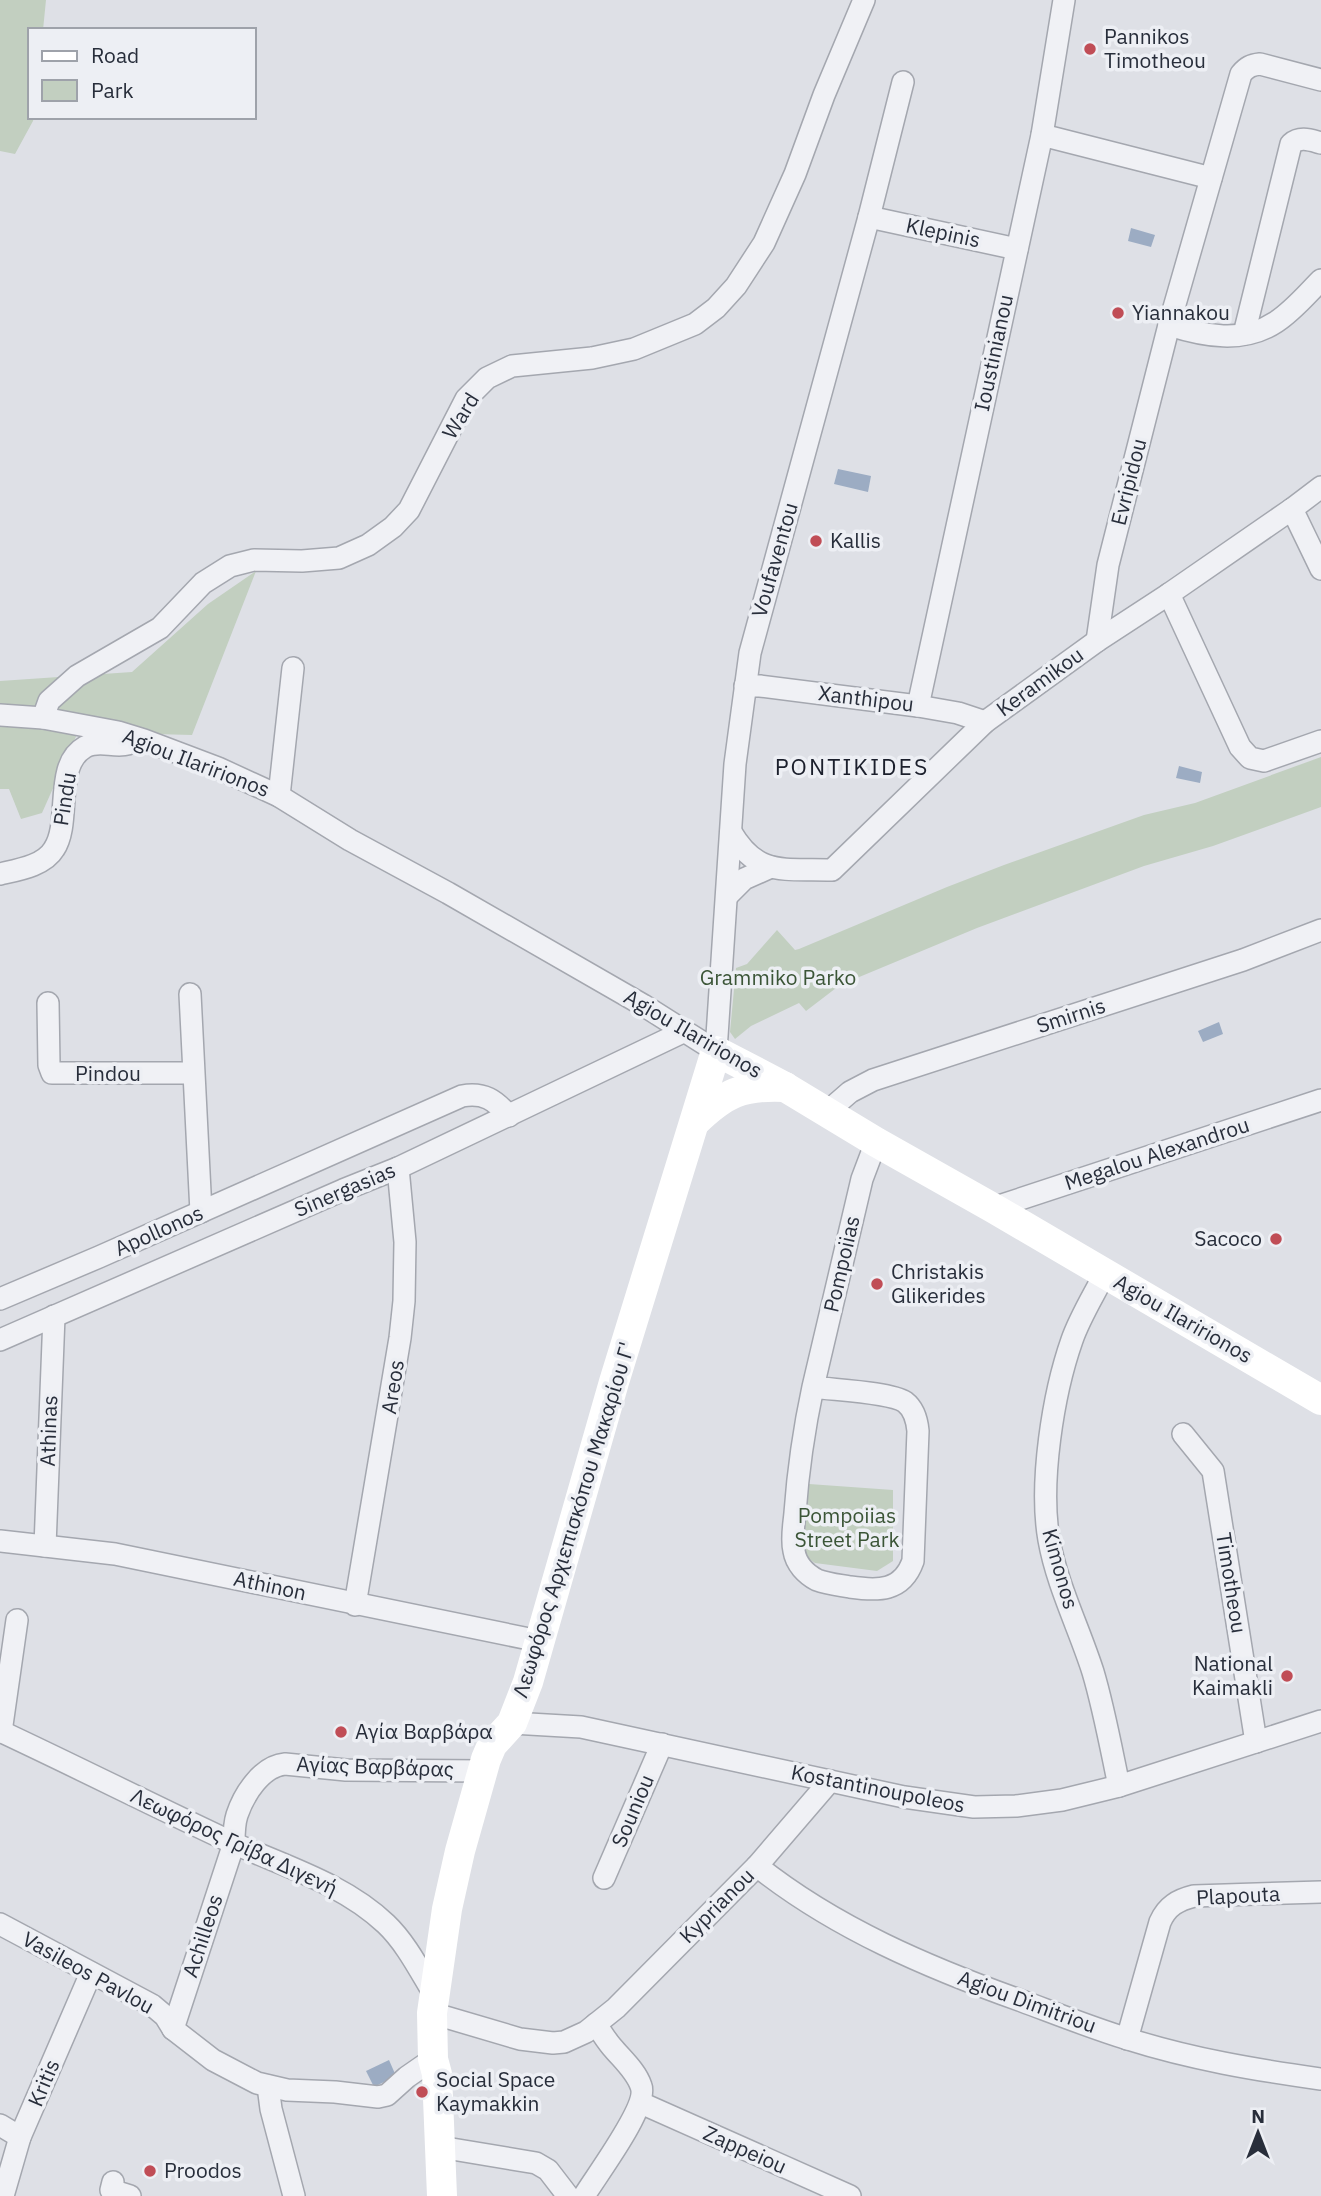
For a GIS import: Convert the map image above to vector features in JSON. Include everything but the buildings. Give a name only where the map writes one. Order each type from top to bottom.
[{"type":"street","name":"Ward","points":[[43,718],[49,701],[77,676],[160,628],[203,583],[230,566],[254,560],[302,561],[340,558],[368,545],[393,527],[409,510],[466,399],[487,378],[512,366],[592,358],[634,349],[695,324],[716,309],[736,286],[764,243],[795,174],[824,95],[864,0]]},
{"type":"street","name":"Ioustinianou","points":[[918,706],[1042,135],[1065,0]]},
{"type":"street","name":"Evripidou","points":[[1097,641],[1108,565],[1169,325],[1241,74],[1246,68],[1260,64],[1321,80]]},
{"type":"street","name":"Voufaventou","points":[[716,1051],[736,751],[758,618],[869,217],[903,82]]},
{"type":"street","points":[[1042,135],[1211,178]]},
{"type":"street","points":[[1244,334],[1291,144],[1296,139],[1321,143]]},
{"type":"street","name":"Klepinis","points":[[869,217],[1017,249]]},
{"type":"street","points":[[1169,325],[1224,337],[1258,331],[1276,322],[1321,280]]},
{"type":"street","name":"Keramikou","points":[[731,832],[738,845],[753,861],[771,867],[832,870],[985,722],[1097,641],[1293,509],[1321,487]]},
{"type":"street","points":[[1293,509],[1321,569]]},
{"type":"street","points":[[1169,594],[1240,747],[1250,758],[1264,761],[1321,741]]},
{"type":"street","points":[[279,796],[293,668]]},
{"type":"street","name":"Xanthipou","points":[[745,686],[760,685],[918,706],[958,713],[985,722]]},
{"type":"street","points":[[0,715],[43,718]]},
{"type":"street","name":"Agiou Ilaririonos","points":[[43,718],[134,737],[218,768],[279,796],[349,840],[448,893],[716,1051],[785,1087],[1321,1400]]},
{"type":"street","name":"Pindu","points":[[0,874],[28,866],[54,850],[60,836],[69,770],[78,753],[91,744],[128,744],[134,737]]},
{"type":"street","points":[[727,896],[744,879],[771,867]]},
{"type":"street","name":"Smirnis","points":[[827,1112],[850,1092],[873,1080],[1243,960],[1321,930]]},
{"type":"street","points":[[190,994],[201,1212]]},
{"type":"street","name":"Pindou","points":[[48,1003],[49,1065],[52,1073],[193,1073]]},
{"type":"street","name":"Sinergasias","points":[[0,1340],[398,1168],[685,1031]]},
{"type":"street","name":"Λεωφόρος Αρχιεπισκόπου Μακαρίου Γ'","points":[[442,2196],[437,2074],[433,2059],[433,2003],[457,1862],[492,1745],[512,1723],[528,1682],[614,1382],[716,1051]]},
{"type":"street","points":[[695,1122],[712,1105],[728,1095],[754,1087],[785,1087]]},
{"type":"street","name":"Apollonos","points":[[0,1299],[463,1096],[491,1098],[509,1116]]},
{"type":"street","name":"Megalou Alexandrou","points":[[993,1208],[1321,1100]]},
{"type":"street","name":"Pompoiias","points":[[813,1387],[895,1397],[909,1406],[916,1418],[918,1431],[913,1560],[904,1576],[889,1588],[873,1591],[826,1583],[811,1577],[795,1558],[793,1549],[802,1447],[813,1387],[862,1179],[876,1142]]},
{"type":"street","points":[[318,1161],[343,1190]]},
{"type":"street","name":"Areos","points":[[355,1605],[402,1326],[405,1242],[398,1168]]},
{"type":"street","name":"Kimonos","points":[[1105,1273],[1068,1352],[1052,1433],[1046,1503],[1055,1564],[1096,1682],[1119,1786]]},
{"type":"street","name":"Athinas","points":[[45,1546],[54,1316]]},
{"type":"street","name":"Timotheou","points":[[1183,1434],[1213,1471],[1256,1742]]},
{"type":"street","name":"Athinon","points":[[0,1541],[115,1554],[538,1641]]},
{"type":"street","points":[[1,1731],[17,1620]]},
{"type":"street","name":"Kostantinoupoleos","points":[[512,1723],[581,1727],[904,1797],[974,1807],[1039,1803],[1119,1786],[1321,1721]]},
{"type":"street","name":"Λεωφόρος Γρίβα Διγενή","points":[[1,1731],[234,1843],[313,1877],[360,1903],[387,1924],[410,1955],[433,2003]]},
{"type":"street","name":"Souniou","points":[[604,1878],[662,1744]]},
{"type":"street","name":"Αγίας Βαρβάρας","points":[[234,1843],[236,1817],[241,1805],[260,1776],[277,1765],[346,1770],[484,1771]]},
{"type":"street","name":"Kyprianou","points":[[433,2003],[520,2039],[553,2043],[574,2039],[615,2008],[757,1866],[830,1781]]},
{"type":"street","name":"Achilleos","points":[[173,2029],[234,1843]]},
{"type":"street","name":"Agiou Dimitriou","points":[[757,1866],[781,1885],[849,1926],[892,1948],[992,1990],[1127,2039],[1265,2071],[1321,2079]]},
{"type":"street","name":"Plapouta","points":[[1127,2039],[1160,1922],[1170,1906],[1194,1896],[1321,1892]]},
{"type":"street","name":"Vasileos Pavlou","points":[[0,1924],[152,2005],[165,2016],[173,2029],[213,2060],[235,2073],[268,2086],[378,2097],[387,2095],[433,2059]]},
{"type":"street","name":"Kritis","points":[[3,2196],[20,2137],[91,1973]]},
{"type":"street","points":[[584,2196],[624,2134],[643,2095],[635,2075],[596,2024]]},
{"type":"street","points":[[268,2086],[271,2109],[293,2196]]},
{"type":"street","name":"Zappeiou","points":[[641,2103],[850,2196]]},
{"type":"street","points":[[0,2125],[20,2137]]},
{"type":"street","points":[[440,2147],[536,2164],[548,2171],[568,2196]]},
{"type":"street","points":[[113,2182],[111,2190],[130,2196]]},
{"type":"green space","points":[[0,0],[46,0],[43,28],[28,28],[28,119],[33,121],[15,154],[0,151]]},
{"type":"green space","points":[[256,571],[192,735],[78,732],[42,813],[21,819],[9,789],[0,789],[0,681],[132,672],[208,604]]},
{"type":"green space","name":"Grammiko Parko","points":[[1321,757],[1321,807],[1213,846],[1144,866],[977,928],[840,985],[806,1011],[799,1003],[751,1026],[735,1039],[730,1032],[736,968],[747,964],[777,930],[795,950],[799,949],[1004,865],[1144,815],[1195,803]]},
{"type":"green space","name":"Pompoiias Street Park","points":[[809,1484],[893,1490],[893,1561],[877,1571],[815,1563],[806,1557],[800,1549]]},
{"type":"water","points":[[1131,228],[1155,235],[1151,247],[1128,241]]},
{"type":"water","points":[[838,469],[871,476],[868,492],[834,484]]},
{"type":"water","points":[[1179,766],[1202,772],[1200,783],[1176,778]]},
{"type":"water","points":[[1219,1022],[1223,1034],[1203,1042],[1198,1031]]},
{"type":"water","points":[[389,2060],[396,2076],[374,2087],[366,2071]]},
{"type":"place","name":"Pannikos Timotheou","points":[[1090,49]]},
{"type":"place","name":"Yiannakou","points":[[1118,313]]},
{"type":"place","name":"Kallis","points":[[816,541]]},
{"type":"place","name":"Sacoco","points":[[1276,1239]]},
{"type":"place","name":"Christakis Glikerides","points":[[877,1284]]},
{"type":"place","name":"National Kaimakli","points":[[1287,1676]]},
{"type":"place","name":"Αγία Βαρβάρα","points":[[341,1732]]},
{"type":"place","name":"Social Space Kaymakkin","points":[[422,2092]]},
{"type":"place","name":"Proodos","points":[[150,2171]]},
{"type":"district","name":"PONTIKIDES","points":[[852,767]]}]
